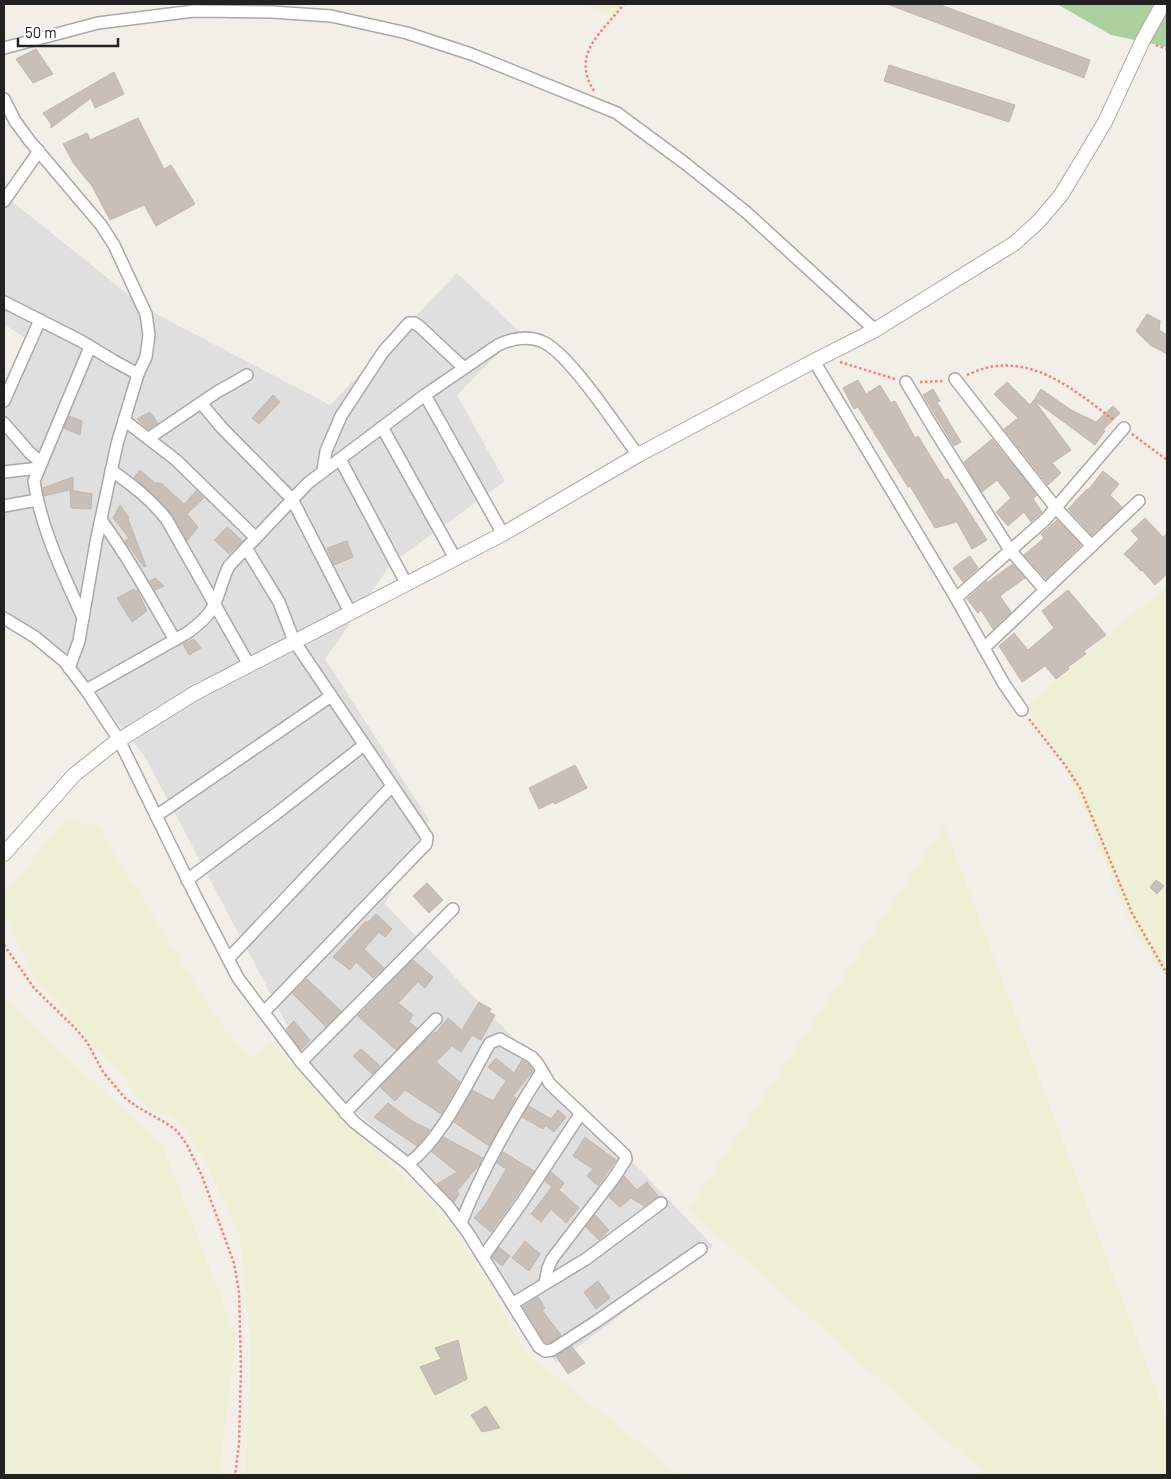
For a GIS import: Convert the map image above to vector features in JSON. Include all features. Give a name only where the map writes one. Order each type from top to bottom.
[{"type":"street","points":[[4,854],[74,775],[119,740],[195,693],[503,534],[638,454],[875,330],[1015,243],[1039,221],[1061,195],[1104,122],[1162,4]]},
{"type":"street","points":[[4,48],[98,23],[194,11],[272,12],[331,16],[407,33],[471,54],[616,113],[686,164],[746,212],[875,330]]},
{"type":"street","points":[[4,99],[7,112],[100,225],[114,246],[146,314],[149,335],[146,357],[138,374],[111,470],[80,641],[69,668]]},
{"type":"street","points":[[4,201],[39,151]]},
{"type":"street","points":[[4,302],[138,374]]},
{"type":"street","points":[[4,401],[40,320]]},
{"type":"street","points":[[323,471],[326,451],[341,416],[382,352],[409,323],[419,326],[464,368]]},
{"type":"street","points":[[86,690],[200,624],[214,604],[223,577],[229,566],[308,483],[425,395],[507,341],[525,338],[549,345],[578,375],[638,454]]},
{"type":"street","points":[[83,618],[48,537],[37,500],[34,481],[90,347]]},
{"type":"street","points":[[818,359],[1004,684],[1022,710]]},
{"type":"street","points":[[149,438],[201,403],[247,376]]},
{"type":"street","points":[[955,379],[1056,508],[1092,546]]},
{"type":"street","points":[[906,382],[1010,550],[1045,590]]},
{"type":"street","points":[[425,395],[503,534]]},
{"type":"street","points":[[201,403],[222,428],[292,499],[350,612]]},
{"type":"street","points":[[124,420],[176,460],[256,538]]},
{"type":"street","points":[[4,423],[40,465]]},
{"type":"street","points":[[382,427],[455,558]]},
{"type":"street","points":[[956,598],[1056,508],[1124,428]]},
{"type":"street","points":[[340,459],[406,583]]},
{"type":"street","points":[[4,472],[40,465]]},
{"type":"street","points":[[111,470],[128,481],[157,507],[167,520],[249,664]]},
{"type":"street","points":[[4,506],[37,500]]},
{"type":"street","points":[[984,648],[1139,501]]},
{"type":"street","points":[[101,520],[136,572],[175,640]]},
{"type":"street","points":[[246,548],[278,602],[294,641],[426,838],[426,844],[264,1012]]},
{"type":"street","points":[[4,618],[35,637],[64,661],[119,740],[187,880],[238,978],[301,1062],[345,1113],[408,1164],[448,1206],[483,1257],[539,1347],[548,1352],[597,1321],[701,1249]]},
{"type":"street","points":[[156,816],[331,696]]},
{"type":"street","points":[[187,880],[278,813],[364,745]]},
{"type":"street","points":[[228,958],[392,786]]},
{"type":"street","points":[[301,1062],[453,909]]},
{"type":"street","points":[[345,1113],[436,1019]]},
{"type":"street","points":[[408,1164],[418,1156],[442,1126],[490,1043],[500,1039],[527,1054],[538,1064],[550,1084],[625,1155],[626,1159],[614,1178],[552,1260],[548,1268],[546,1283]]},
{"type":"street","points":[[460,1223],[488,1162],[542,1071]]},
{"type":"street","points":[[483,1257],[523,1201],[581,1113]]},
{"type":"street","points":[[512,1304],[586,1259],[661,1203]]},
{"type":"path","points":[[600,97],[588,81],[584,68],[586,54],[596,38],[624,4]]},
{"type":"path","points":[[818,359],[906,382],[923,383],[955,379],[995,366],[1004,365],[1042,372],[1069,386],[1167,460]]},
{"type":"path","points":[[1022,710],[1080,788],[1132,913],[1167,974]]},
{"type":"path","points":[[4,945],[34,988],[87,1042],[103,1072],[125,1098],[166,1123],[177,1132],[187,1145],[202,1176],[234,1263],[239,1292],[242,1368],[239,1444],[235,1475]]},
{"type":"shaded area","points":[[4,195],[145,308],[330,405],[457,273],[520,332],[457,395],[505,481],[391,564],[325,659],[429,820],[385,904],[713,1246],[556,1363],[415,1164],[312,1072],[145,757],[55,644],[4,609],[4,383],[30,341],[4,324]]},
{"type":"green space","points":[[582,4],[621,4],[614,17]]},
{"type":"green space","points":[[1057,4],[1167,4],[1167,47],[1111,35]]},
{"type":"green space","points":[[1167,585],[1167,978],[1131,926],[1061,756],[1024,708]]},
{"type":"green space","points":[[65,820],[97,825],[219,1022],[251,1057],[272,1042],[338,1115],[428,1199],[458,1234],[529,1355],[680,1475],[245,1475],[251,1349],[240,1236],[207,1165],[186,1129],[169,1115],[151,1110],[34,977],[4,913],[4,894]]},
{"type":"green space","points":[[944,825],[1167,1418],[1167,1475],[986,1475],[688,1209]]},
{"type":"green space","points":[[4,998],[163,1147],[236,1337],[219,1475],[4,1475]]},
{"type":"building","points":[[887,4],[938,4],[1090,60],[1084,78]]},
{"type":"building","points":[[36,49],[53,74],[33,83],[16,59]]},
{"type":"building","points":[[889,65],[1015,105],[1009,122],[884,81]]},
{"type":"building","points":[[114,72],[124,94],[95,108],[91,98],[51,128],[51,124],[43,113]]},
{"type":"building","points":[[138,118],[164,169],[171,165],[195,204],[156,226],[144,205],[110,220],[92,186],[74,164],[63,144],[87,133],[90,140]]},
{"type":"building","points":[[1147,314],[1160,321],[1159,330],[1167,335],[1167,354],[1150,345],[1136,331]]},
{"type":"building","points":[[858,380],[866,394],[880,385],[891,403],[895,401],[915,438],[918,436],[945,480],[948,479],[987,540],[972,549],[957,522],[935,528],[858,407],[854,409],[843,388]]},
{"type":"building","points":[[1007,382],[1030,405],[1034,400],[1071,450],[1052,463],[1061,473],[1048,485],[1004,429],[1018,418],[994,394]]},
{"type":"building","points":[[933,389],[940,401],[937,402],[961,442],[954,446],[923,395]]},
{"type":"building","points":[[1041,389],[1071,410],[1096,422],[1113,406],[1120,413],[1103,430],[1105,431],[1095,445],[1034,400]]},
{"type":"building","points":[[273,395],[280,402],[259,424],[252,418]]},
{"type":"building","points":[[150,412],[158,423],[148,429],[137,419]]},
{"type":"building","points":[[69,416],[82,421],[80,435],[64,428]]},
{"type":"building","points":[[992,439],[1037,495],[1033,499],[1042,512],[1031,522],[1024,512],[1008,526],[996,512],[1011,498],[997,480],[982,492],[964,462]]},
{"type":"building","points":[[140,470],[155,483],[161,483],[184,504],[196,491],[204,498],[187,514],[198,527],[187,541],[167,508],[134,477]]},
{"type":"building","points":[[1103,471],[1119,484],[1110,495],[1122,507],[1092,535],[1068,509],[1088,490]]},
{"type":"building","points":[[73,477],[73,489],[44,496],[43,488]]},
{"type":"building","points":[[70,490],[92,494],[91,509],[71,508]]},
{"type":"building","points":[[120,505],[129,518],[146,566],[144,567],[125,541],[129,538],[113,518]]},
{"type":"building","points":[[1145,518],[1163,537],[1167,533],[1167,574],[1155,585],[1124,554],[1139,539],[1131,531]]},
{"type":"building","points":[[1057,520],[1081,545],[1046,579],[1024,555],[1044,538],[1041,534]]},
{"type":"building","points":[[227,527],[243,541],[229,554],[214,540]]},
{"type":"building","points":[[347,541],[353,557],[334,565],[327,548]]},
{"type":"building","points":[[970,556],[978,568],[963,582],[953,568]]},
{"type":"building","points":[[1011,565],[1025,578],[1000,596],[1011,612],[993,629],[981,610],[978,613],[967,599],[987,581]]},
{"type":"building","points":[[155,578],[164,586],[155,590],[150,581]]},
{"type":"building","points":[[134,589],[135,591],[137,590],[147,611],[132,622],[117,598]]},
{"type":"building","points":[[1068,590],[1106,635],[1084,651],[1086,654],[1068,667],[1069,669],[1056,679],[1045,666],[1022,682],[999,646],[1014,633],[1028,650],[1054,628],[1042,611]]},
{"type":"building","points":[[194,639],[201,648],[189,655],[183,644]]},
{"type":"building","points":[[575,765],[587,788],[555,804],[553,802],[539,809],[529,788]]},
{"type":"building","points":[[1156,880],[1164,886],[1157,894],[1150,887]]},
{"type":"building","points":[[427,883],[443,900],[429,913],[413,896]]},
{"type":"building","points":[[376,914],[392,929],[385,937],[379,932],[364,949],[384,968],[373,978],[356,962],[350,970],[333,957],[366,921],[367,923]]},
{"type":"building","points":[[413,960],[433,977],[425,988],[418,982],[398,1003],[413,1015],[409,1022],[417,1028],[396,1050],[358,1016]]},
{"type":"building","points":[[307,979],[341,1011],[326,1027],[292,993]]},
{"type":"building","points":[[479,1002],[491,1009],[489,1012],[495,1015],[481,1040],[472,1035],[461,1052],[452,1046],[436,1062],[460,1082],[441,1114],[405,1090],[395,1101],[380,1087],[429,1037],[436,1033],[448,1018],[462,1030]]},
{"type":"building","points":[[294,1021],[310,1040],[301,1050],[286,1029]]},
{"type":"building","points":[[361,1049],[380,1066],[372,1074],[353,1056]]},
{"type":"building","points":[[496,1058],[514,1073],[522,1060],[533,1071],[513,1096],[516,1098],[489,1146],[454,1122],[472,1090],[493,1101],[506,1081],[488,1067]]},
{"type":"building","points":[[388,1103],[412,1121],[430,1130],[417,1146],[374,1117]]},
{"type":"building","points":[[529,1106],[551,1119],[558,1110],[566,1117],[554,1132],[546,1126],[543,1129],[522,1117]]},
{"type":"building","points":[[443,1137],[483,1158],[457,1191],[459,1194],[454,1202],[437,1184],[457,1172],[432,1152]]},
{"type":"building","points":[[585,1137],[616,1160],[598,1186],[587,1176],[593,1169],[573,1156]]},
{"type":"building","points":[[503,1152],[534,1171],[491,1232],[474,1218],[486,1204],[506,1169],[497,1163]]},
{"type":"building","points":[[551,1172],[564,1183],[559,1190],[579,1208],[566,1223],[551,1209],[541,1222],[531,1214],[552,1187],[545,1181]]},
{"type":"building","points":[[624,1176],[637,1190],[647,1182],[658,1196],[644,1206],[631,1198],[620,1207],[609,1197]]},
{"type":"building","points":[[595,1215],[609,1230],[599,1240],[586,1227]]},
{"type":"building","points":[[525,1241],[540,1254],[529,1271],[512,1258]]},
{"type":"building","points":[[499,1247],[510,1256],[502,1266],[492,1257]]},
{"type":"building","points":[[598,1281],[610,1298],[596,1309],[584,1292]]},
{"type":"building","points":[[538,1297],[545,1308],[542,1310],[561,1335],[549,1343],[545,1342],[523,1307]]},
{"type":"building","points":[[458,1340],[467,1379],[435,1395],[420,1367],[441,1359],[435,1348]]},
{"type":"building","points":[[571,1346],[585,1363],[568,1374],[556,1356]]},
{"type":"building","points":[[486,1406],[500,1428],[482,1432],[471,1415]]}]
